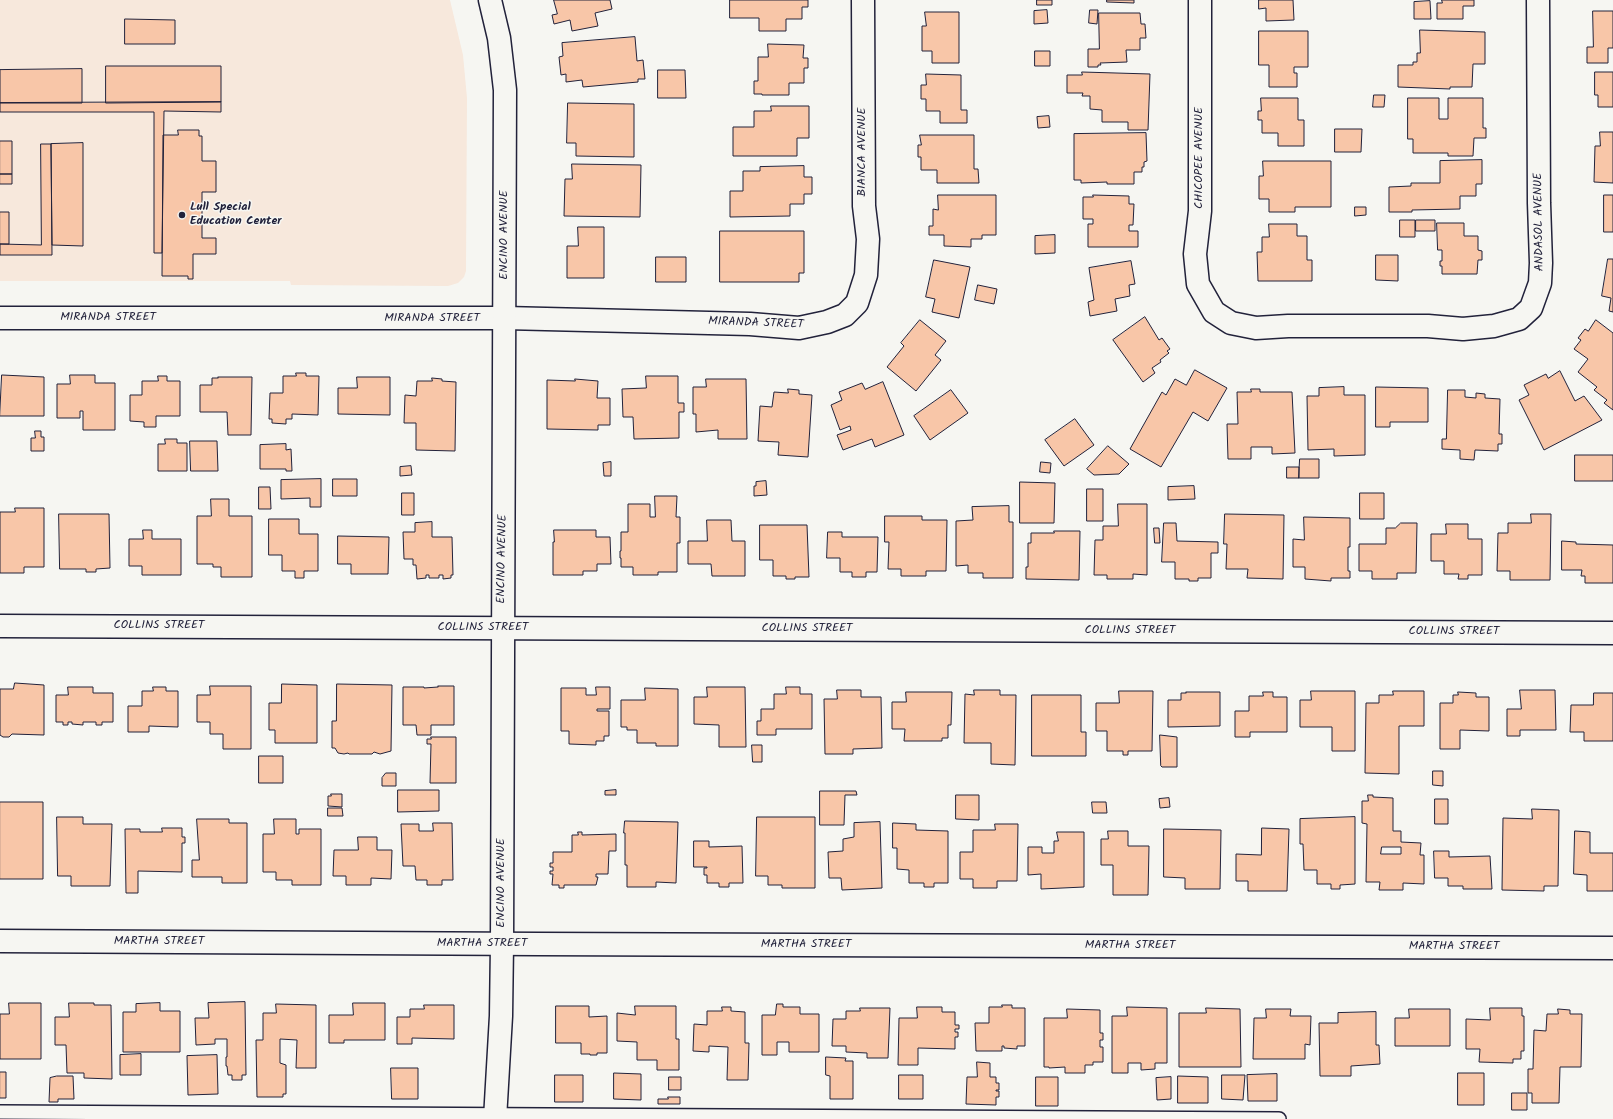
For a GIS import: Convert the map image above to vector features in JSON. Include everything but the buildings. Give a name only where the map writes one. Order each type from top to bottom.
[{"type":"street","name":"ENCINO AVENUE","points":[[490,0],[499,38],[505,90],[502,944],[501,1016],[496,1117]]},
{"type":"street","name":"BIANCA AVENUE","points":[[857,303],[866,275],[868,239],[864,206],[863,0]]},
{"type":"street","name":"CHICOPEE AVENUE","points":[[1200,0],[1200,212],[1195,254],[1198,284],[1214,312]]},
{"type":"street","name":"ANDASOL AVENUE","points":[[1214,312],[1231,323],[1256,328],[1288,326],[1428,326],[1463,329],[1494,326],[1519,319],[1531,308],[1540,283],[1542,263],[1539,195],[1538,0]]},
{"type":"street","name":"MIRANDA STREET","points":[[0,318],[505,318],[750,324],[799,328],[828,322],[845,315],[857,303]]},
{"type":"street","name":"COLLINS STREET","points":[[0,626],[1613,633]]},
{"type":"street","name":"MARTHA STREET","points":[[0,940],[502,944],[1613,948]]},
{"type":"lane","points":[[0,1112],[496,1117],[1279,1119]]},
{"type":"shaded area","points":[[0,0],[450,0],[463,55],[467,98],[466,271],[464,277],[458,283],[448,286],[291,285],[290,281],[0,281]]},
{"type":"place","name":"Lull Special Education Center","points":[[182,215]]}]
